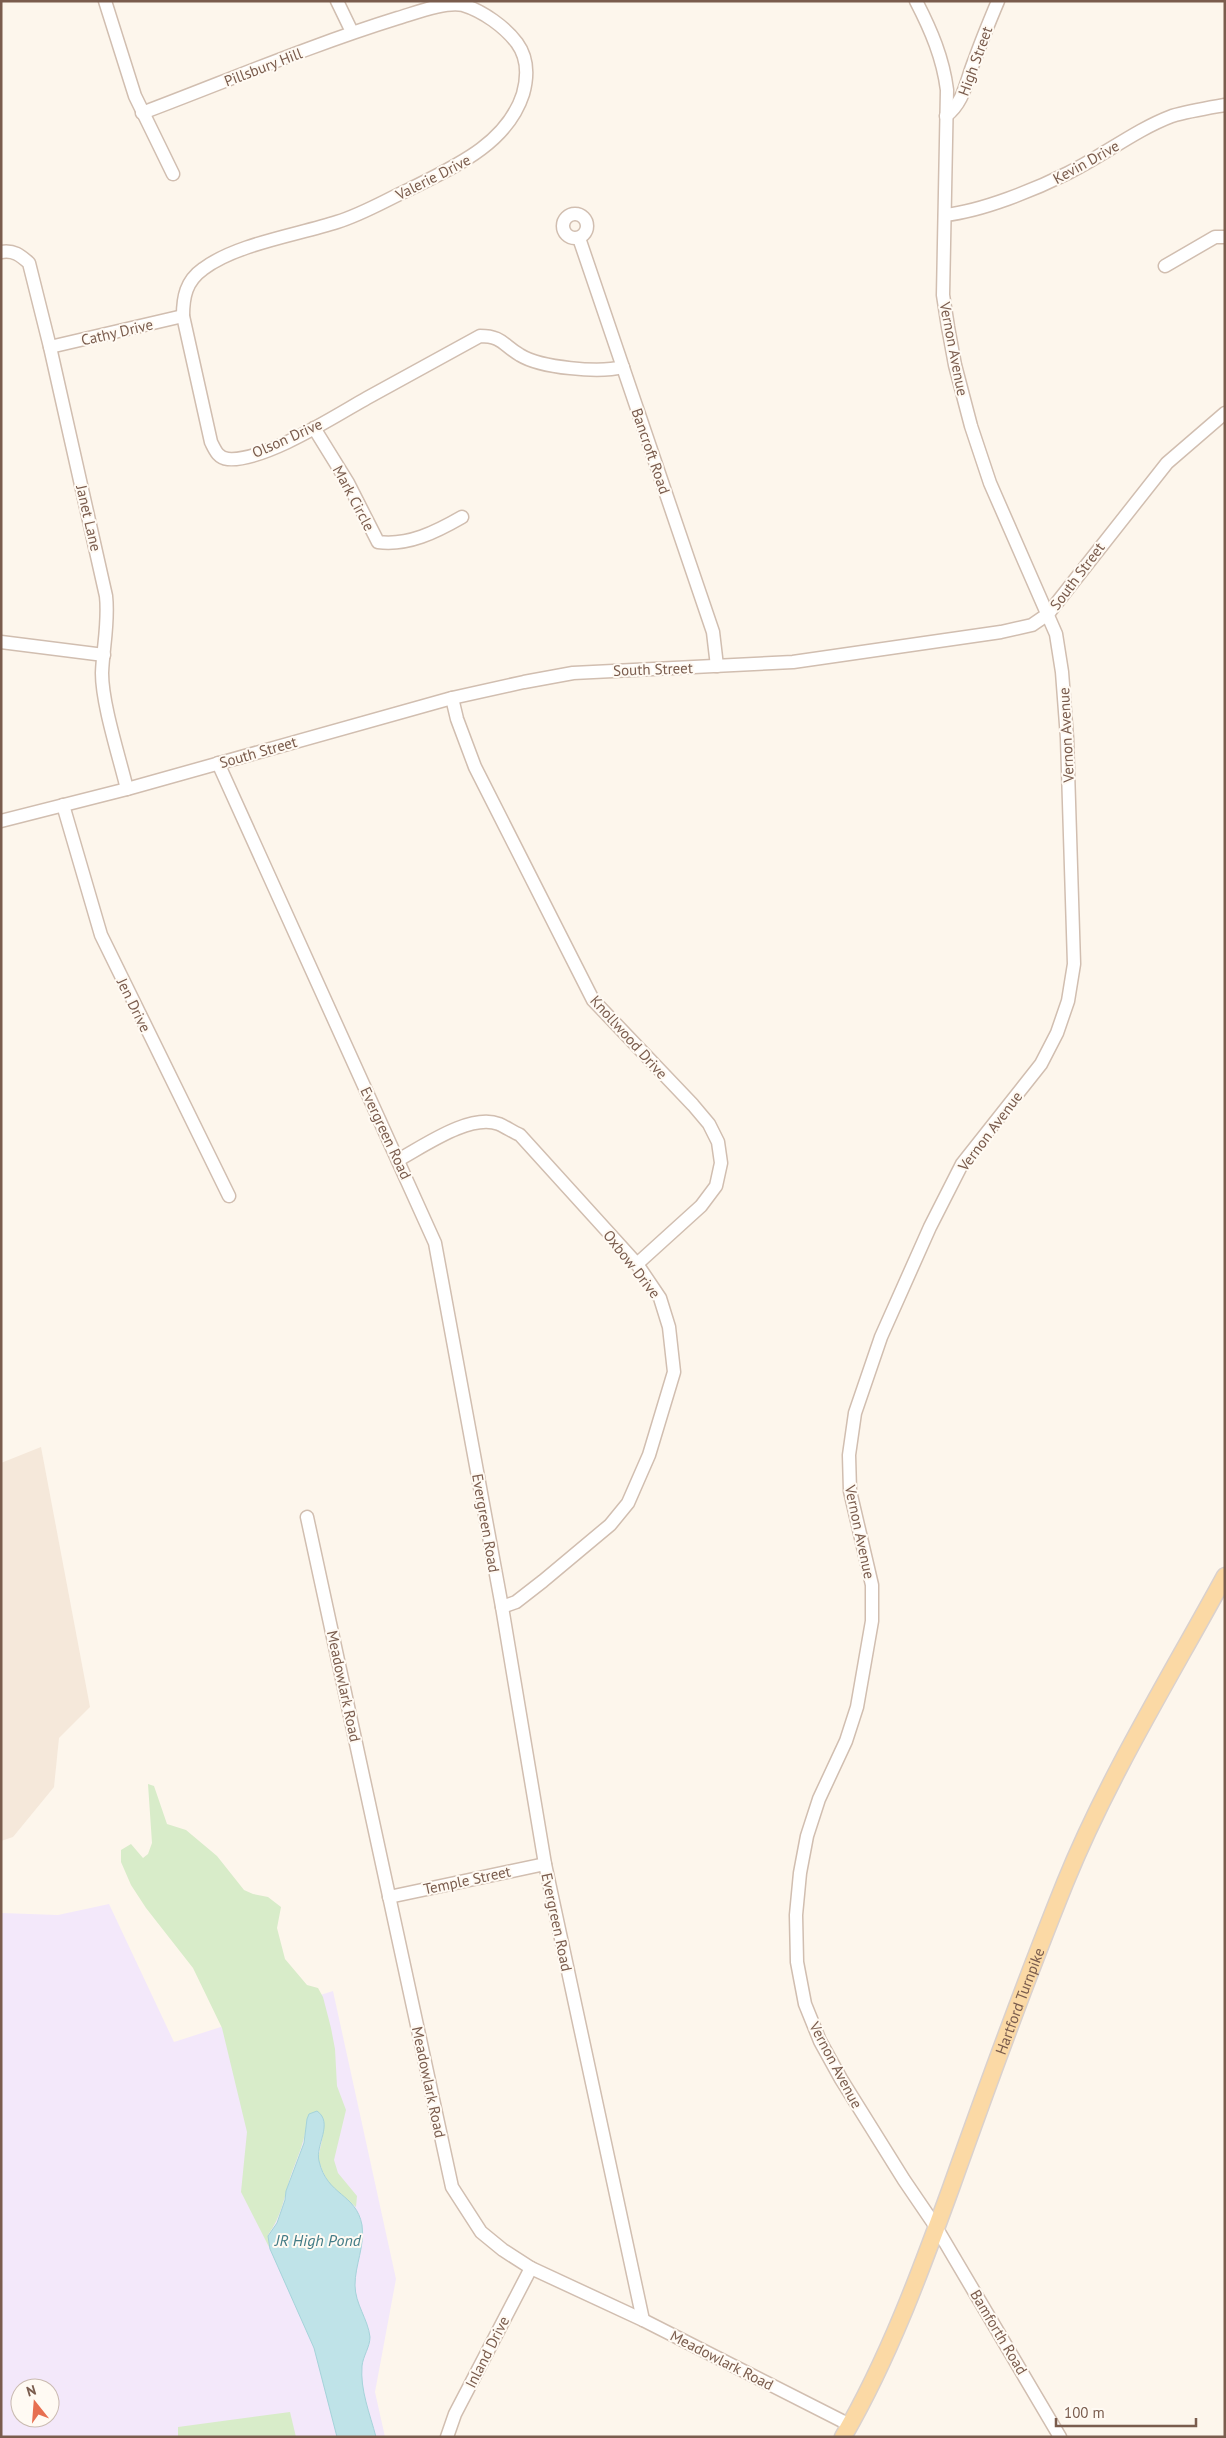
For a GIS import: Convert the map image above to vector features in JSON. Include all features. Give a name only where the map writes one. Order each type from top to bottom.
[{"type":"main road","name":"Hartford Turnpike","points":[[846,2431],[876,2375],[936,2227],[1065,1882],[1095,1816],[1125,1758],[1225,1576]]},
{"type":"street","points":[[105,1],[129,79],[142,113],[173,174]]},
{"type":"street","points":[[337,1],[352,32]]},
{"type":"street","name":"Vernon Avenue","points":[[916,1],[935,41],[945,68],[947,90],[943,295],[955,364],[990,483],[1056,634],[1062,672],[1067,738],[1074,964],[1068,1001],[1057,1033],[1041,1064],[962,1164],[934,1219],[881,1337],[855,1413],[849,1455],[850,1491],[872,1585],[872,1620],[857,1707],[846,1741],[819,1799],[807,1836],[800,1873],[796,1915],[798,1970],[805,2004],[820,2041],[904,2180],[936,2227]]},
{"type":"street","name":"High Street","points":[[946,116],[956,109],[962,98],[974,61],[998,1]]},
{"type":"street","name":"Valerie Drive","points":[[184,316],[183,299],[190,281],[202,269],[222,258],[243,250],[340,221],[445,172],[474,156],[502,129],[518,108],[528,79],[523,52],[510,33],[488,17],[462,5],[432,8],[352,32]]},
{"type":"street","name":"Pillsbury Hill","points":[[142,113],[352,32]]},
{"type":"street","name":"Kevin Drive","points":[[945,216],[962,214],[1036,188],[1068,173],[1117,144],[1173,116],[1225,105]]},
{"type":"street","points":[[1165,266],[1215,237],[1225,236]]},
{"type":"street","name":"Bancroft Road","points":[[580,238],[713,632],[717,666]]},
{"type":"street","name":"Janet Lane","points":[[1,252],[8,251],[19,254],[29,263],[50,347],[106,596],[108,613],[102,674],[106,702],[127,789]]},
{"type":"street","name":"Cathy Drive","points":[[50,347],[184,316]]},
{"type":"street","name":"Olson Drive","points":[[184,316],[211,442],[217,455],[227,459],[242,458],[268,450],[314,428],[480,336],[500,339],[521,356],[554,366],[588,369],[623,367]]},
{"type":"street","name":"South Street","points":[[1,821],[127,789],[452,698],[573,673],[793,662],[1032,626],[1048,614],[1167,463],[1225,413]]},
{"type":"street","name":"Mark Circle","points":[[314,428],[348,483],[378,542],[393,544],[436,532],[462,517]]},
{"type":"street","points":[[1,642],[104,655]]},
{"type":"street","name":"Knollwood Drive","points":[[452,698],[457,720],[475,767],[593,1000],[693,1105],[709,1124],[718,1142],[721,1162],[716,1186],[701,1206],[637,1264]]},
{"type":"street","name":"Evergreen Road","points":[[218,763],[420,1208],[437,1253],[502,1607],[545,1864],[643,2320]]},
{"type":"street","name":"Jen Drive","points":[[63,805],[101,935],[229,1196]]},
{"type":"street","name":"Oxbow Drive","points":[[398,1160],[454,1130],[475,1122],[498,1123],[520,1135],[637,1264],[660,1298],[673,1352],[674,1372],[650,1456],[628,1503],[610,1525],[516,1602],[502,1607]]},
{"type":"street","name":"Meadowlark Road","points":[[307,1516],[452,2187],[481,2232],[503,2250],[531,2268],[643,2320],[846,2431]]},
{"type":"street","name":"Temple Street","points":[[389,1897],[545,1864]]},
{"type":"street","name":"Bamforth Road","points":[[936,2227],[1060,2437]]},
{"type":"street","name":"Inland Drive","points":[[447,2437],[455,2414],[531,2268]]},
{"type":"shaded area","points":[[41,1447],[90,1707],[59,1738],[54,1787],[13,1837],[1,1841],[1,1463]]},
{"type":"shaded area","points":[[109,1904],[174,2042],[333,1991],[396,2279],[375,2392],[385,2437],[1,2437],[1,1913],[58,1915]]},
{"type":"green space","points":[[148,1784],[154,1786],[167,1824],[186,1830],[217,1856],[244,1890],[268,1897],[281,1907],[277,1928],[285,1959],[307,1985],[318,1988],[323,1997],[335,2049],[337,2086],[346,2110],[334,2160],[338,2173],[357,2196],[356,2207],[330,2185],[318,2159],[323,2135],[307,2119],[303,2142],[282,2208],[268,2235],[270,2249],[241,2192],[247,2132],[222,2028],[193,1968],[146,1908],[131,1885],[121,1862],[121,1850],[131,1844],[143,1858],[148,1854],[152,1843]]},
{"type":"green space","points":[[290,2412],[296,2437],[178,2437],[178,2427]]},
{"type":"water","name":"JR High Pond","points":[[317,2111],[322,2116],[324,2122],[318,2155],[323,2172],[328,2181],[354,2206],[359,2214],[362,2225],[363,2233],[355,2285],[357,2299],[370,2337],[362,2366],[362,2384],[376,2437],[337,2437],[314,2348],[270,2249],[268,2236],[277,2223],[286,2191],[304,2143],[307,2119],[309,2114]]}]
